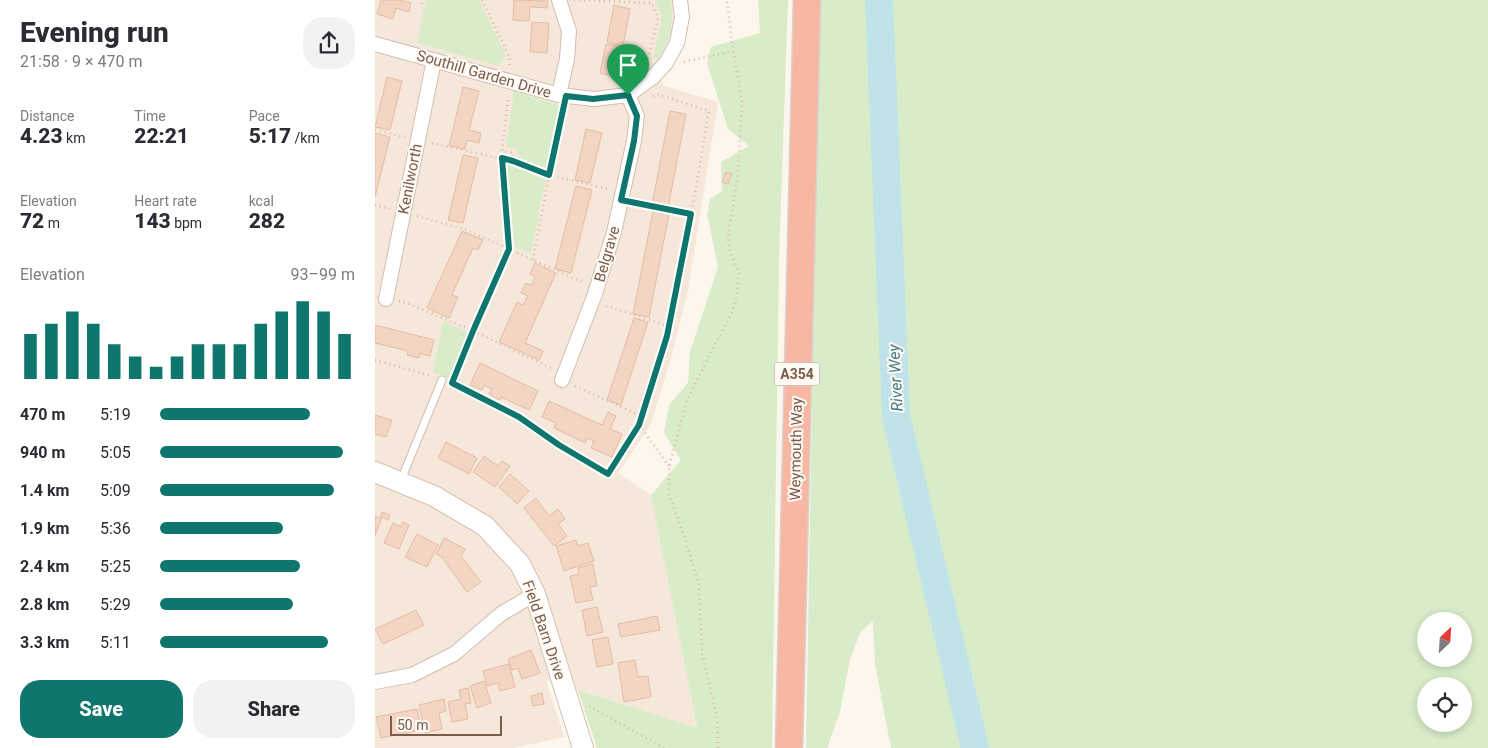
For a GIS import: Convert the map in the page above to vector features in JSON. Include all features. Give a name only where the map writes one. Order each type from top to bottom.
[{"type":"highway","name":"Weymouth Way","points":[[789,748],[807,0]]},
{"type":"street","points":[[559,0],[569,31],[562,96]]},
{"type":"street","name":"Southill Garden Drive","points":[[375,44],[562,96],[630,101],[666,63],[677,43],[682,17],[679,0]]},
{"type":"street","name":"Kenilworth","points":[[386,299],[434,60]]},
{"type":"street","name":"Belgrave","points":[[561,380],[595,295],[614,232],[634,141],[637,116],[630,101]]},
{"type":"street","name":"Field Barn Drive","points":[[375,472],[434,496],[485,526],[520,564],[535,594],[583,748]]},
{"type":"street","points":[[375,682],[412,675],[454,654],[501,614],[535,594]]},
{"type":"lane","points":[[400,482],[442,380]]},
{"type":"path","points":[[482,0],[509,56],[510,70]]},
{"type":"path","points":[[567,0],[652,2],[658,18],[645,68],[653,77]]},
{"type":"path","points":[[718,748],[717,717],[702,654],[699,585],[685,538],[669,495],[669,466],[687,400],[711,350],[732,314],[737,293],[739,273],[731,254],[728,238],[738,173],[742,101],[733,52],[727,0]]},
{"type":"path","points":[[666,63],[684,62],[733,52]]},
{"type":"path","points":[[375,360],[452,383],[519,417],[559,445],[608,474],[639,425],[669,326],[709,111],[657,94],[630,101]]},
{"type":"path","points":[[533,260],[562,96]]},
{"type":"path","points":[[508,100],[502,151],[513,153],[513,161]]},
{"type":"path","points":[[375,130],[502,158],[549,175],[691,214]]},
{"type":"path","points":[[452,383],[509,249],[502,158]]},
{"type":"path","points":[[375,206],[465,229],[533,260],[595,295],[669,326]]},
{"type":"path","points":[[386,299],[407,302],[473,331],[549,367],[561,380],[641,416]]},
{"type":"path","points":[[639,425],[669,466]]},
{"type":"path","points":[[569,703],[579,701],[664,748]]},
{"type":"shaded area","points":[[375,0],[673,0],[674,13],[670,42],[665,53],[653,68],[664,86],[718,102],[688,291],[671,358],[651,424],[618,473],[651,495],[697,729],[546,680],[564,737],[513,748],[375,748]]},
{"type":"green space","points":[[426,0],[479,0],[506,56],[499,66],[417,43]]},
{"type":"green space","points":[[655,0],[671,0],[672,8],[671,31],[658,59],[653,58],[661,15]]},
{"type":"green space","points":[[758,0],[788,0],[779,259],[772,748],[597,748],[578,690],[697,728],[651,495],[681,460],[664,433],[669,405],[688,383],[690,352],[718,267],[707,214],[710,199],[722,191],[721,162],[749,146],[728,129],[707,63],[711,47],[760,33]]},
{"type":"green space","points":[[819,0],[1488,0],[1488,748],[891,748],[875,664],[873,621],[860,633],[850,659],[840,712],[827,748],[806,748]]},
{"type":"green space","points":[[514,91],[561,106],[547,170],[520,160],[517,149],[506,147]]},
{"type":"green space","points":[[506,162],[546,177],[531,254],[515,247]]},
{"type":"green space","points":[[443,321],[469,333],[450,379],[433,372]]},
{"type":"building","points":[[381,0],[400,0],[411,3],[409,12],[396,8],[393,19],[377,14]]},
{"type":"building","points":[[514,0],[548,1],[547,8],[530,7],[529,21],[513,20]]},
{"type":"building","points":[[614,5],[630,9],[623,46],[607,42]]},
{"type":"building","points":[[532,22],[549,23],[547,53],[530,52]]},
{"type":"building","points":[[606,44],[622,47],[615,77],[600,73]]},
{"type":"building","points":[[387,77],[402,81],[390,130],[375,127]]},
{"type":"building","points":[[463,87],[479,91],[469,130],[481,133],[479,143],[467,140],[465,149],[449,146]]},
{"type":"building","points":[[670,111],[686,114],[668,208],[652,205]]},
{"type":"building","points":[[586,129],[602,133],[590,183],[575,180]]},
{"type":"building","points":[[375,133],[390,137],[375,197]]},
{"type":"building","points":[[463,155],[478,158],[463,223],[448,220]]},
{"type":"building","points":[[726,172],[732,174],[728,184],[722,182]]},
{"type":"building","points":[[576,186],[592,190],[571,273],[555,269]]},
{"type":"building","points":[[653,211],[669,214],[649,317],[633,314]]},
{"type":"building","points":[[462,231],[483,240],[478,250],[473,248],[452,295],[458,297],[449,318],[427,308]]},
{"type":"building","points":[[535,263],[556,273],[525,343],[543,351],[539,360],[499,342],[517,302],[523,305],[528,296],[521,293],[526,283],[532,285],[535,277],[530,274]]},
{"type":"building","points":[[634,318],[648,322],[621,405],[607,400]]},
{"type":"building","points":[[375,325],[434,340],[430,356],[420,353],[419,358],[407,355],[408,351],[375,343]]},
{"type":"building","points":[[480,363],[538,391],[529,410],[501,397],[500,400],[489,394],[492,389],[484,385],[482,390],[470,385]]},
{"type":"building","points":[[549,401],[602,425],[608,412],[616,416],[610,429],[622,434],[612,457],[591,448],[594,441],[587,438],[585,443],[554,428],[556,423],[542,417]]},
{"type":"building","points":[[375,415],[392,420],[386,437],[375,434]]},
{"type":"building","points":[[446,442],[477,458],[469,474],[438,458]]},
{"type":"building","points":[[484,456],[498,466],[502,461],[510,466],[495,487],[473,472]]},
{"type":"building","points":[[510,474],[529,491],[517,504],[499,487]]},
{"type":"building","points":[[536,498],[549,516],[558,509],[565,519],[558,524],[567,536],[554,546],[524,508]]},
{"type":"building","points":[[382,512],[390,515],[388,520],[382,517],[375,536],[375,516],[380,518]]},
{"type":"building","points":[[403,522],[409,525],[399,549],[384,543],[393,523],[401,527]]},
{"type":"building","points":[[417,534],[438,545],[427,567],[405,557]]},
{"type":"building","points":[[444,538],[465,549],[461,556],[481,582],[467,592],[444,558],[436,554]]},
{"type":"building","points":[[576,540],[578,546],[588,543],[594,561],[564,571],[556,546]]},
{"type":"building","points":[[593,564],[597,586],[590,587],[593,600],[576,603],[570,576],[579,574],[578,568]]},
{"type":"building","points":[[597,607],[603,632],[587,636],[582,610]]},
{"type":"building","points":[[416,610],[424,625],[383,644],[375,629]]},
{"type":"building","points":[[657,616],[660,630],[621,637],[618,624]]},
{"type":"building","points":[[608,637],[613,664],[597,667],[592,640]]},
{"type":"building","points":[[531,650],[540,673],[522,679],[518,668],[512,670],[508,659]]},
{"type":"building","points":[[635,660],[638,677],[648,676],[651,697],[624,702],[618,663]]},
{"type":"building","points":[[509,664],[515,687],[500,691],[498,683],[487,686],[483,671]]},
{"type":"building","points":[[484,681],[491,703],[477,708],[470,686]]},
{"type":"building","points":[[468,688],[471,703],[465,704],[468,719],[452,722],[448,702],[461,699],[459,690]]},
{"type":"building","points":[[542,693],[544,704],[533,706],[531,696]]},
{"type":"building","points":[[444,699],[446,711],[439,713],[442,729],[425,733],[419,705]]},
{"type":"building","points":[[417,709],[421,730],[381,738],[376,717]]},
{"type":"waterway","name":"River Wey","points":[[879,0],[896,416],[975,748]]},
{"type":"route","points":[[628,95],[637,116],[634,141],[621,200],[691,214],[667,336],[639,425],[608,474],[559,445],[519,417],[452,383],[509,249],[502,158],[549,175],[566,96],[593,99],[628,95]]}]
